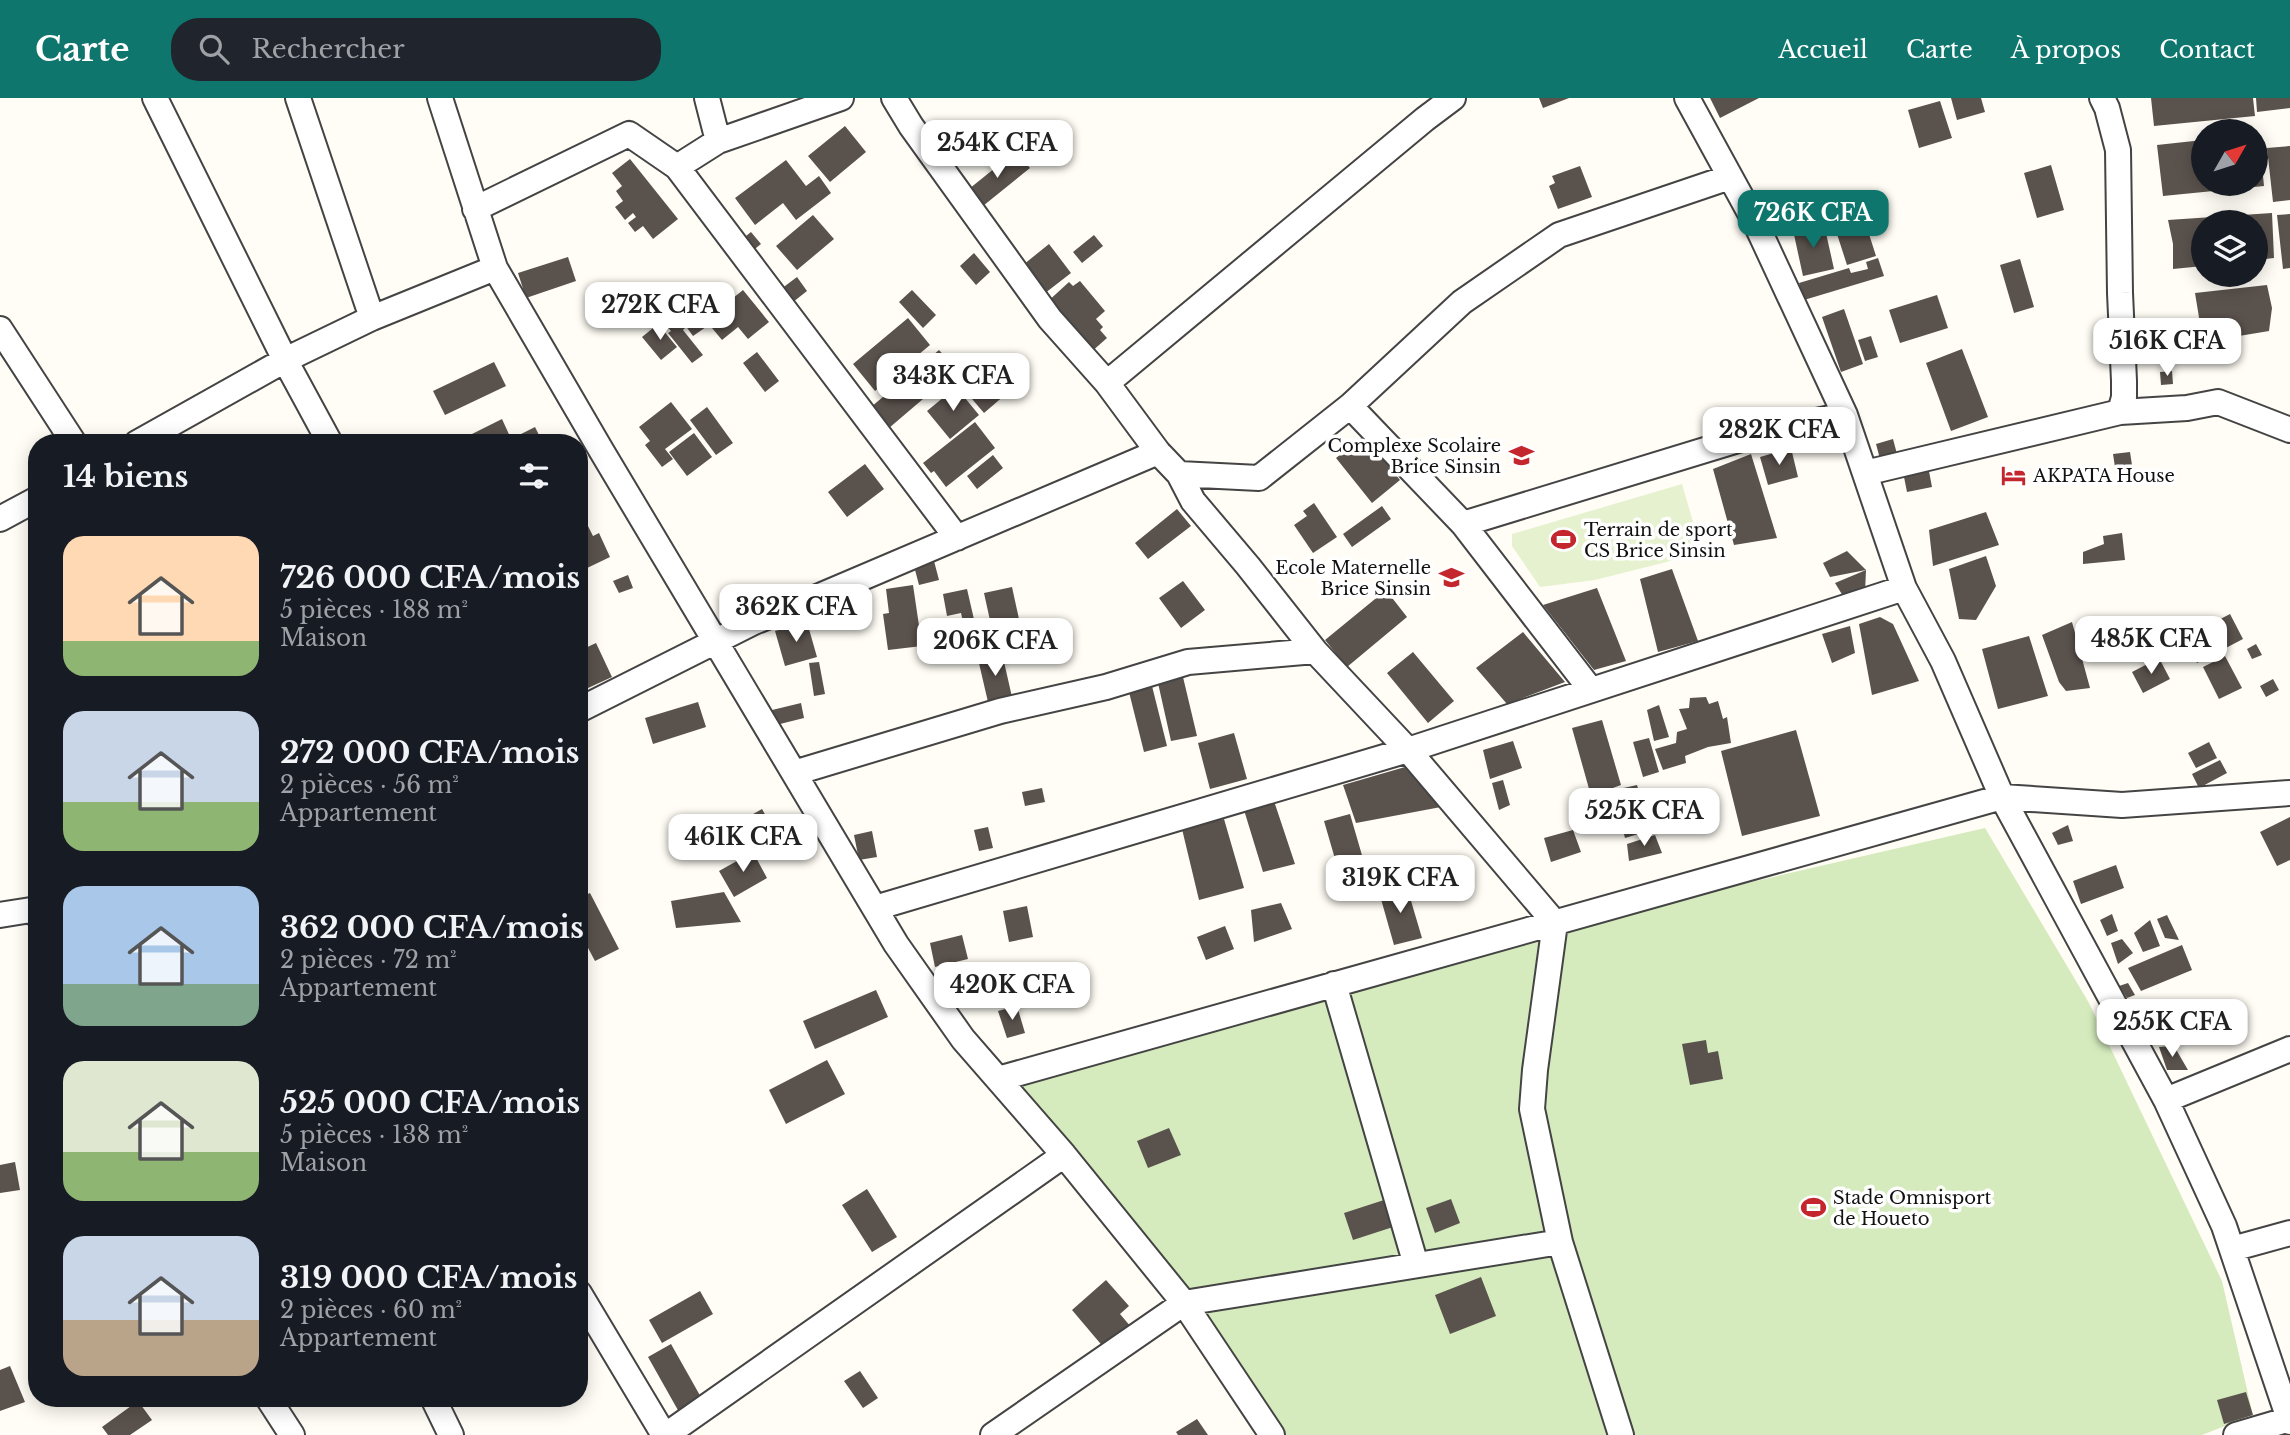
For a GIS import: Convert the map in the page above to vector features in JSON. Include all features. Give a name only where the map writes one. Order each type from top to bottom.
[{"type":"street","points":[[155,98],[285,360],[325,434]]},
{"type":"street","points":[[298,98],[372,318]]},
{"type":"street","points":[[440,98],[495,268],[896,944],[963,1039],[1064,1155],[1184,1303],[1272,1435]]},
{"type":"street","points":[[707,98],[718,141]]},
{"type":"street","points":[[677,167],[718,141],[841,98]]},
{"type":"street","points":[[894,98],[911,126],[1050,319],[1107,383],[1158,452],[1179,474],[1193,501],[1315,651],[1408,750],[1555,923],[1532,1109],[1560,1241],[1621,1435]]},
{"type":"street","points":[[1107,383],[1414,127],[1453,98]]},
{"type":"street","points":[[1686,98],[1780,273],[1845,415],[1904,588],[1943,661],[2002,797],[2165,1100],[2224,1226],[2290,1420],[2236,1435]]},
{"type":"street","points":[[2102,98],[2118,150],[2124,381],[2120,412]]},
{"type":"street","points":[[475,209],[629,134],[677,167],[957,538]]},
{"type":"street","points":[[1179,474],[1259,478],[1350,406],[1462,302],[1559,235],[1730,177]]},
{"type":"street","points":[[153,434],[285,360],[372,318],[495,268]]},
{"type":"street","points":[[0,329],[68,434]]},
{"type":"street","points":[[1865,473],[2120,412],[2187,408],[2218,402],[2290,430]]},
{"type":"street","points":[[1350,406],[1463,524],[1591,690]]},
{"type":"street","points":[[1463,524],[1764,432],[1845,415]]},
{"type":"street","points":[[588,705],[754,622],[1158,452]]},
{"type":"street","points":[[0,519],[28,504]]},
{"type":"street","points":[[875,908],[1408,750],[1904,588]]},
{"type":"street","points":[[794,773],[1000,711],[1106,687],[1188,662],[1315,651]]},
{"type":"street","points":[[998,1079],[2002,797],[2122,805],[2290,793]]},
{"type":"street","points":[[0,915],[28,910]]},
{"type":"street","points":[[1334,984],[1416,1265]]},
{"type":"street","points":[[2165,1100],[2290,1049]]},
{"type":"street","points":[[588,1308],[665,1435],[1064,1155]]},
{"type":"street","points":[[2232,1249],[2290,1233]]},
{"type":"street","points":[[993,1435],[1184,1303],[1560,1241]]},
{"type":"street","points":[[274,1407],[292,1435]]},
{"type":"street","points":[[437,1407],[451,1435]]},
{"type":"green space","points":[[1682,484],[1702,553],[1595,580],[1540,587],[1512,546],[1512,534]]},
{"type":"green space","points":[[1985,828],[2089,1003],[2222,1281],[2253,1415],[2202,1435],[1274,1435],[1009,1087],[1561,926]]},
{"type":"building","points":[[1539,98],[1569,98],[1543,108]]},
{"type":"building","points":[[1710,98],[1759,98],[1720,118]]},
{"type":"building","points":[[1951,98],[1981,98],[1985,112],[1957,120]]},
{"type":"building","points":[[2151,98],[2253,98],[2255,116],[2191,119],[2191,122],[2154,126]]},
{"type":"building","points":[[2256,98],[2290,98],[2290,108],[2257,112]]},
{"type":"building","points":[[1940,101],[1952,138],[1919,148],[1908,110]]},
{"type":"building","points":[[845,126],[866,152],[830,182],[808,156]]},
{"type":"building","points":[[2191,141],[2191,193],[2163,196],[2157,145]]},
{"type":"building","points":[[2290,146],[2290,200],[2273,202],[2268,148]]},
{"type":"building","points":[[1016,151],[1030,168],[978,210],[964,193]]},
{"type":"building","points":[[630,159],[678,219],[653,239],[643,226],[635,232],[628,223],[636,217],[633,213],[625,220],[615,207],[623,201],[616,191],[622,186],[612,173]]},
{"type":"building","points":[[786,160],[806,186],[819,176],[831,193],[796,220],[783,203],[755,225],[735,198]]},
{"type":"building","points":[[2051,165],[2064,210],[2037,218],[2024,173]]},
{"type":"building","points":[[1580,166],[1592,197],[1558,209],[1549,186],[1555,183],[1552,176]]},
{"type":"building","points":[[1862,212],[1876,256],[1847,265],[1837,234],[1830,236],[1826,224]]},
{"type":"building","points":[[2268,213],[2272,213],[2274,258],[2268,259]]},
{"type":"building","points":[[2290,214],[2290,268],[2283,269],[2277,215]]},
{"type":"building","points":[[813,215],[834,239],[797,270],[776,246]]},
{"type":"building","points":[[2191,218],[2191,267],[2173,269],[2173,244],[2168,220]]},
{"type":"building","points":[[1824,224],[1834,269],[1803,276],[1793,230]]},
{"type":"building","points":[[751,232],[761,244],[751,252],[741,240]]},
{"type":"building","points":[[1094,235],[1103,246],[1082,263],[1073,252]]},
{"type":"building","points":[[1049,244],[1071,273],[1040,297],[1018,269]]},
{"type":"building","points":[[974,253],[990,272],[976,285],[960,266]]},
{"type":"building","points":[[568,257],[576,281],[526,298],[518,273]]},
{"type":"building","points":[[1878,258],[1884,276],[1804,300],[1799,283],[1849,268],[1851,273],[1868,269],[1866,262]]},
{"type":"building","points":[[2020,259],[2034,307],[2014,313],[2000,265]]},
{"type":"building","points":[[797,277],[807,291],[788,306],[777,292]]},
{"type":"building","points":[[1080,281],[1105,311],[1096,319],[1107,338],[1090,353],[1045,304],[1069,282],[1073,286]]},
{"type":"building","points":[[2267,287],[2272,308],[2269,331],[2203,342],[2195,293]]},
{"type":"building","points":[[743,290],[769,322],[748,339],[738,327],[722,340],[712,328],[728,315],[722,307]]},
{"type":"building","points":[[912,290],[936,315],[923,328],[899,302]]},
{"type":"building","points":[[1937,295],[1948,328],[1900,343],[1889,310]]},
{"type":"building","points":[[1844,309],[1863,364],[1841,372],[1822,317]]},
{"type":"building","points":[[671,310],[703,355],[692,363],[668,333],[671,331],[661,319]]},
{"type":"building","points":[[698,316],[706,327],[693,336],[685,325]]},
{"type":"building","points":[[908,318],[930,345],[875,391],[853,364]]},
{"type":"building","points":[[658,324],[677,347],[661,360],[642,337]]},
{"type":"building","points":[[1871,336],[1878,357],[1865,361],[1858,340]]},
{"type":"building","points":[[1962,349],[1988,417],[1951,431],[1926,363]]},
{"type":"building","points":[[939,350],[957,370],[889,428],[871,407]]},
{"type":"building","points":[[757,352],[779,381],[765,392],[743,363]]},
{"type":"building","points":[[494,362],[506,386],[445,415],[433,391]]},
{"type":"building","points":[[1001,363],[1019,383],[984,413],[967,393]]},
{"type":"building","points":[[2172,371],[2173,384],[2161,385],[2160,372]]},
{"type":"building","points":[[956,387],[979,415],[950,439],[927,411]]},
{"type":"building","points":[[671,402],[692,429],[665,449],[673,459],[662,467],[645,445],[650,441],[639,427]]},
{"type":"building","points":[[707,407],[733,443],[716,455],[690,420]]},
{"type":"building","points":[[502,419],[509,434],[472,434]]},
{"type":"building","points":[[975,422],[995,448],[946,487],[934,471],[931,473],[923,463]]},
{"type":"building","points":[[535,427],[538,434],[521,434]]},
{"type":"building","points":[[694,433],[712,457],[687,476],[669,452]]},
{"type":"building","points":[[1364,436],[1400,480],[1372,503],[1336,458]]},
{"type":"building","points":[[1893,439],[1897,454],[1880,459],[1876,444]]},
{"type":"building","points":[[1791,448],[1798,477],[1768,485],[1760,457]]},
{"type":"building","points":[[2130,452],[2134,478],[2117,480],[2113,454]]},
{"type":"building","points":[[1751,454],[1777,538],[1734,545],[1713,469]]},
{"type":"building","points":[[993,455],[1003,468],[977,489],[967,476]]},
{"type":"building","points":[[865,464],[884,489],[847,517],[828,492]]},
{"type":"building","points":[[1928,466],[1932,487],[1907,492],[1903,472]]},
{"type":"building","points":[[1314,503],[1337,537],[1313,553],[1294,525],[1307,516],[1303,511]]},
{"type":"building","points":[[1382,506],[1391,519],[1352,547],[1343,534]]},
{"type":"building","points":[[1177,509],[1191,526],[1148,559],[1135,543]]},
{"type":"building","points":[[1986,512],[1999,545],[1933,566],[1929,530]]},
{"type":"building","points":[[588,526],[593,536],[599,533],[610,557],[588,568]]},
{"type":"building","points":[[2122,533],[2125,560],[2083,564],[2083,552],[2104,544],[2103,536]]},
{"type":"building","points":[[1847,551],[1866,570],[1830,577],[1823,563]]},
{"type":"building","points":[[1986,556],[1996,586],[1976,620],[1959,619],[1949,569]]},
{"type":"building","points":[[934,561],[939,580],[919,585],[914,566]]},
{"type":"building","points":[[1672,569],[1698,641],[1658,652],[1640,579]]},
{"type":"building","points":[[1866,570],[1865,593],[1843,596],[1835,583]]},
{"type":"building","points":[[628,575],[633,588],[619,593],[613,581]]},
{"type":"building","points":[[1183,581],[1205,610],[1181,628],[1159,598]]},
{"type":"building","points":[[913,585],[922,646],[888,650],[883,614],[889,613],[886,589]]},
{"type":"building","points":[[1012,587],[1019,619],[991,625],[984,593]]},
{"type":"building","points":[[1597,588],[1626,661],[1594,670],[1543,605]]},
{"type":"building","points":[[967,589],[976,628],[965,631],[961,613],[947,616],[943,594]]},
{"type":"building","points":[[1386,590],[1407,617],[1347,667],[1325,640]]},
{"type":"building","points":[[2230,614],[2243,639],[2197,663],[2184,638]]},
{"type":"building","points":[[1880,617],[1893,624],[1919,681],[1872,695],[1859,624]]},
{"type":"building","points":[[807,622],[817,657],[785,666],[775,631]]},
{"type":"building","points":[[2072,622],[2090,688],[2066,691],[2059,682],[2042,635]]},
{"type":"building","points":[[1850,626],[1855,653],[1832,663],[1822,634]]},
{"type":"building","points":[[1523,632],[1565,682],[1507,704],[1476,668]]},
{"type":"building","points":[[2029,636],[2048,696],[1998,709],[1982,649]]},
{"type":"building","points":[[596,643],[612,677],[588,688],[588,647]]},
{"type":"building","points":[[2256,644],[2262,655],[2252,659],[2247,649]]},
{"type":"building","points":[[1413,652],[1454,701],[1428,723],[1387,673]]},
{"type":"building","points":[[1002,653],[1012,697],[988,702],[978,659]]},
{"type":"building","points":[[2225,656],[2242,688],[2219,699],[2203,667]]},
{"type":"building","points":[[2159,658],[2170,679],[2143,693],[2132,672]]},
{"type":"building","points":[[819,662],[825,694],[814,696],[809,663]]},
{"type":"building","points":[[1183,677],[1197,736],[1171,741],[1158,683]]},
{"type":"building","points":[[2273,679],[2279,690],[2266,697],[2260,686]]},
{"type":"building","points":[[1152,686],[1167,746],[1144,752],[1129,692]]},
{"type":"building","points":[[1706,697],[1709,704],[1718,701],[1723,719],[1727,717],[1731,743],[1708,747],[1685,756],[1686,763],[1663,770],[1655,749],[1676,743],[1677,732],[1687,729],[1679,709],[1689,708],[1690,698]]},
{"type":"building","points":[[698,702],[706,727],[653,744],[645,718]]},
{"type":"building","points":[[801,703],[804,718],[772,726],[768,711]]},
{"type":"building","points":[[1659,705],[1669,737],[1654,741],[1647,710]]},
{"type":"building","points":[[1602,720],[1621,785],[1591,796],[1572,728]]},
{"type":"building","points":[[1796,730],[1820,816],[1742,836],[1721,751]]},
{"type":"building","points":[[1234,733],[1247,779],[1210,789],[1198,743]]},
{"type":"building","points":[[1649,738],[1659,772],[1643,777],[1633,742]]},
{"type":"building","points":[[1513,741],[1522,768],[1490,779],[1483,750]]},
{"type":"building","points":[[2209,742],[2217,758],[2196,768],[2188,753]]},
{"type":"building","points":[[2220,760],[2227,773],[2199,788],[2192,774]]},
{"type":"building","points":[[1405,767],[1441,807],[1356,823],[1343,785]]},
{"type":"building","points":[[1503,780],[1510,805],[1499,810],[1492,783]]},
{"type":"building","points":[[1637,785],[1642,802],[1614,808],[1610,791]]},
{"type":"building","points":[[1042,788],[1045,802],[1025,806],[1022,792]]},
{"type":"building","points":[[1274,801],[1295,864],[1263,872],[1244,810]]},
{"type":"building","points":[[1649,805],[1655,829],[1625,838],[1619,814]]},
{"type":"building","points":[[762,809],[776,834],[753,847],[739,822]]},
{"type":"building","points":[[1350,814],[1366,869],[1340,876],[1324,821]]},
{"type":"building","points":[[2290,817],[2290,860],[2277,866],[2260,832]]},
{"type":"building","points":[[1224,819],[1244,888],[1199,900],[1182,829]]},
{"type":"building","points":[[2068,825],[2073,841],[2058,845],[2052,833]]},
{"type":"building","points":[[988,827],[993,848],[979,851],[974,830]]},
{"type":"building","points":[[1573,830],[1581,852],[1551,862],[1544,838]]},
{"type":"building","points":[[872,831],[877,857],[859,860],[854,835]]},
{"type":"building","points":[[1655,835],[1662,853],[1629,861],[1627,844]]},
{"type":"building","points":[[753,852],[767,878],[734,897],[719,871]]},
{"type":"building","points":[[2116,865],[2124,888],[2081,904],[2073,881]]},
{"type":"building","points":[[1406,884],[1422,938],[1394,945],[1379,892]]},
{"type":"building","points":[[724,892],[741,922],[676,928],[671,901]]},
{"type":"building","points":[[590,893],[619,949],[595,961],[588,948]]},
{"type":"building","points":[[1281,903],[1292,929],[1254,942],[1251,910]]},
{"type":"building","points":[[1027,906],[1033,937],[1009,942],[1003,911]]},
{"type":"building","points":[[2112,914],[2118,931],[2107,936],[2100,920]]},
{"type":"building","points":[[2167,915],[2179,940],[2165,938],[2157,919]]},
{"type":"building","points":[[2150,920],[2160,946],[2143,952],[2134,933]]},
{"type":"building","points":[[1225,926],[1234,949],[1206,960],[1197,937]]},
{"type":"building","points":[[962,935],[968,959],[935,967],[930,943]]},
{"type":"building","points":[[2122,939],[2133,953],[2118,964],[2111,943]]},
{"type":"building","points":[[2182,945],[2192,970],[2141,991],[2128,968]]},
{"type":"building","points":[[2128,983],[2135,995],[2127,998],[2119,986]]},
{"type":"building","points":[[876,990],[888,1017],[815,1049],[803,1021]]},
{"type":"building","points":[[1017,1006],[1025,1033],[1007,1038],[998,1011]]},
{"type":"building","points":[[1706,1040],[1708,1053],[1718,1051],[1723,1079],[1690,1085],[1682,1044]]},
{"type":"building","points":[[2174,1046],[2188,1070],[2167,1070],[2159,1047]]},
{"type":"building","points":[[827,1060],[845,1094],[786,1124],[769,1090]]},
{"type":"building","points":[[1169,1128],[1181,1155],[1148,1168],[1137,1141]]},
{"type":"building","points":[[15,1162],[20,1190],[0,1193],[0,1165]]},
{"type":"building","points":[[867,1189],[897,1237],[872,1252],[842,1205]]},
{"type":"building","points":[[1451,1199],[1460,1223],[1435,1233],[1426,1208]]},
{"type":"building","points":[[1384,1200],[1393,1227],[1353,1240],[1344,1213]]},
{"type":"building","points":[[1481,1277],[1496,1316],[1450,1334],[1435,1295]]},
{"type":"building","points":[[1106,1280],[1129,1306],[1120,1314],[1131,1327],[1105,1349],[1072,1310]]},
{"type":"building","points":[[700,1291],[713,1314],[662,1343],[649,1320]]},
{"type":"building","points":[[671,1344],[702,1399],[679,1412],[648,1357]]},
{"type":"building","points":[[10,1366],[25,1402],[0,1411],[0,1370]]},
{"type":"building","points":[[860,1371],[878,1398],[863,1408],[844,1381]]},
{"type":"building","points":[[2246,1392],[2253,1415],[2224,1424],[2217,1400]]},
{"type":"building","points":[[130,1407],[142,1407],[152,1420],[130,1435],[108,1435],[102,1427]]},
{"type":"building","points":[[1197,1419],[1208,1435],[1178,1435],[1176,1432]]},
{"type":"place","name":"Complexe Scolaire Brice Sinsin","points":[[1521,456]]},
{"type":"place","name":"AKPATA House","points":[[2013,476]]},
{"type":"place","name":"Terrain de sport CS Brice Sinsin","points":[[1564,540]]},
{"type":"place","name":"Ecole Maternelle Brice Sinsin","points":[[1451,578]]},
{"type":"place","name":"Stade Omnisport de Houeto","points":[[1813,1208]]}]
